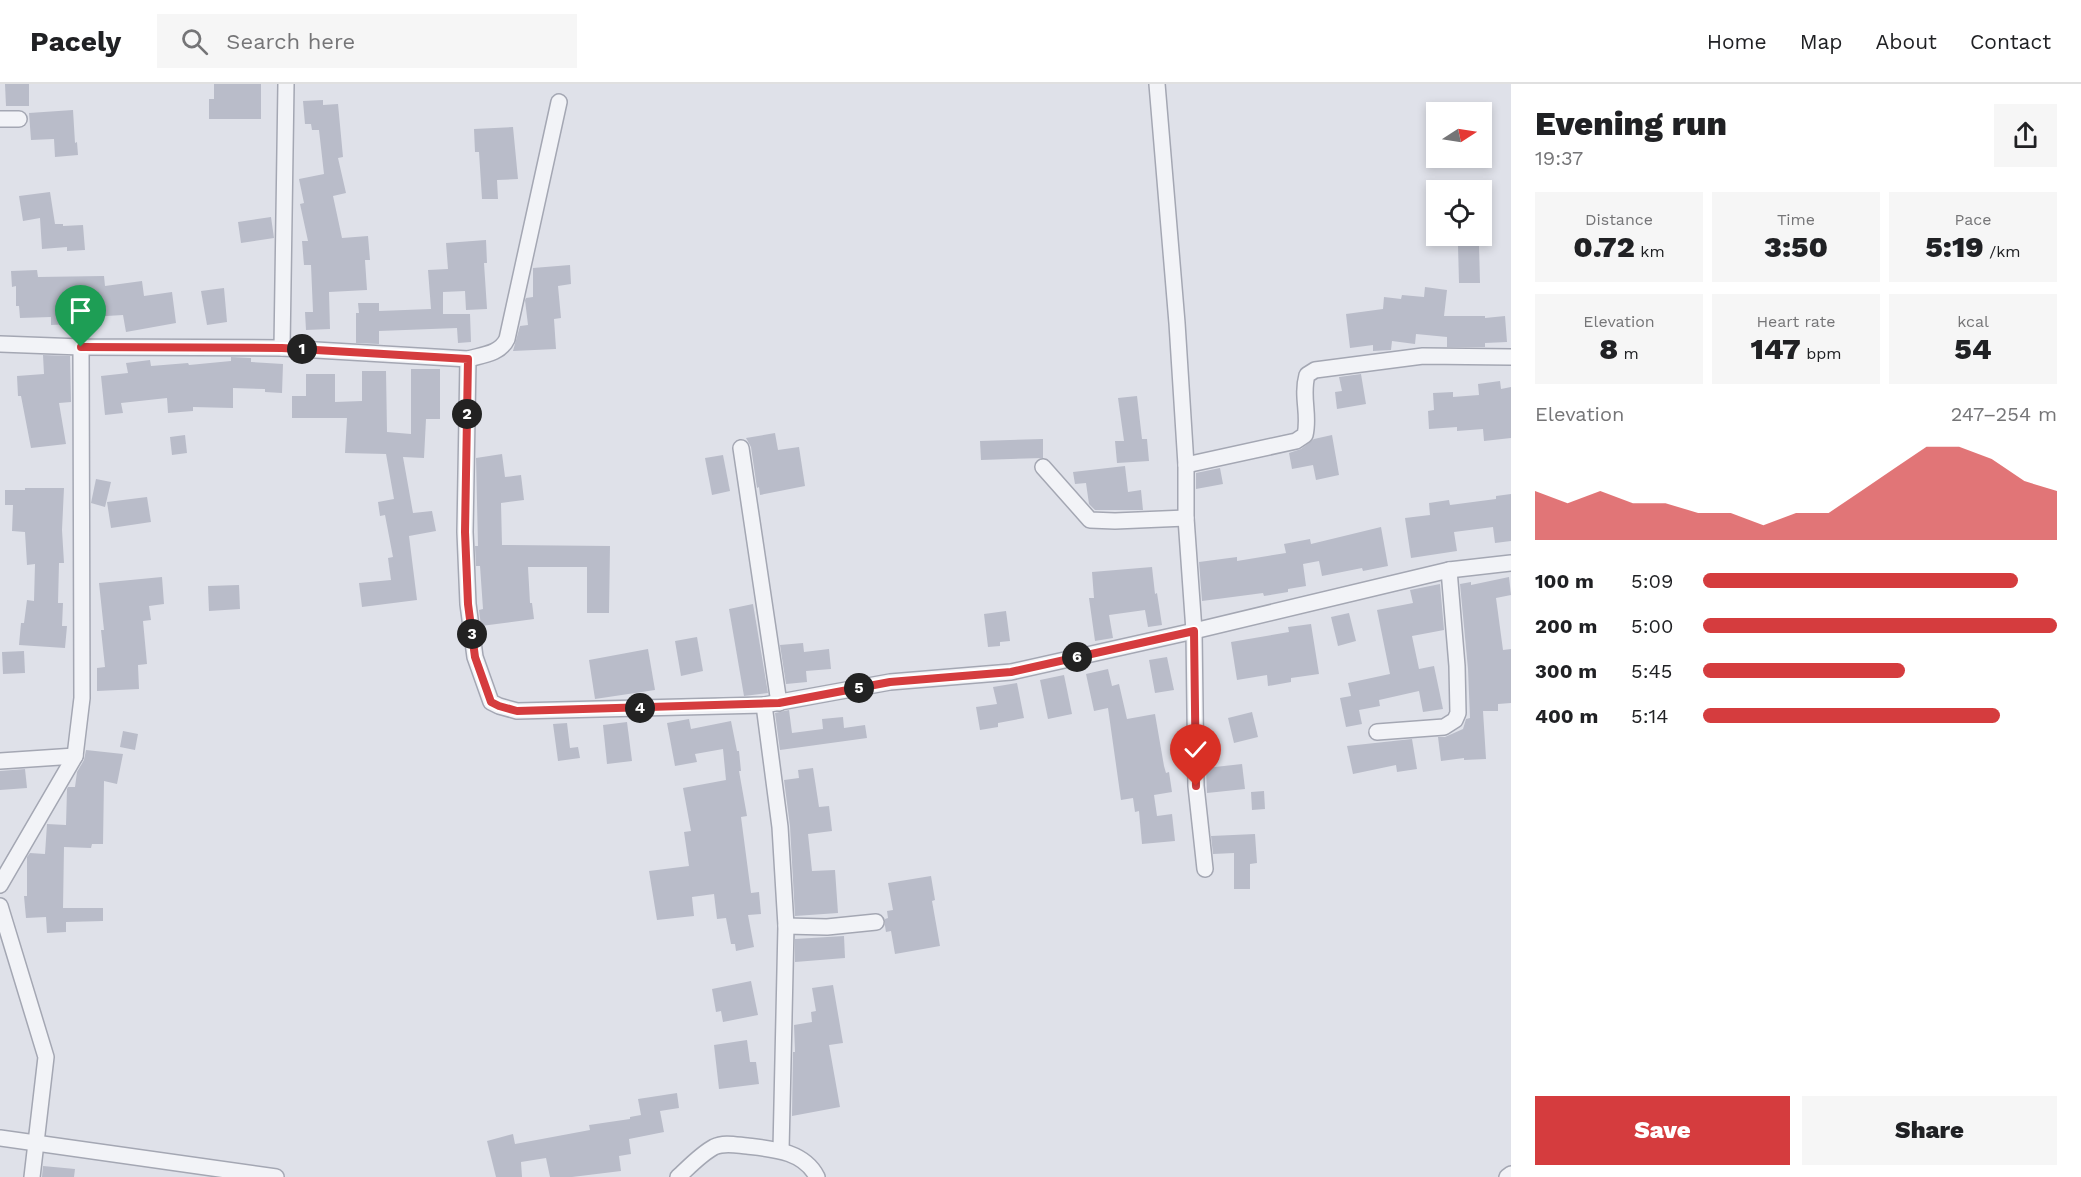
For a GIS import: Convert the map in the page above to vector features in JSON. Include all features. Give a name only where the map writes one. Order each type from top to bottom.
[{"type":"street","points":[[282,348],[286,84]]},
{"type":"street","points":[[1157,84],[1186,465],[1186,518],[1194,631],[1196,786],[1205,869]]},
{"type":"street","points":[[0,344],[81,347],[282,348],[468,359],[497,351],[504,346],[507,339],[559,102]]},
{"type":"street","points":[[0,119],[19,119]]},
{"type":"street","points":[[0,885],[75,756],[82,698],[81,347]]},
{"type":"street","points":[[1186,465],[1296,441],[1305,435],[1308,424],[1303,389],[1307,375],[1315,370],[1423,356],[1511,357]]},
{"type":"street","points":[[468,359],[465,532],[468,604],[475,657],[491,702],[517,711],[772,704],[890,682],[1011,672],[1449,570],[1511,563]]},
{"type":"street","points":[[741,448],[772,704],[786,926],[781,1150]]},
{"type":"street","points":[[1043,467],[1090,520],[1186,518]]},
{"type":"street","points":[[1377,732],[1444,727],[1455,720],[1458,713],[1457,666],[1449,570]]},
{"type":"street","points":[[0,761],[75,756]]},
{"type":"street","points":[[0,906],[46,1057],[32,1177]]},
{"type":"street","points":[[786,926],[827,927],[876,922]]},
{"type":"street","points":[[0,1138],[276,1177]]},
{"type":"street","points":[[678,1177],[716,1146],[726,1143],[781,1150],[805,1161],[817,1177]]},
{"type":"street","points":[[1507,1177],[1511,1174]]},
{"type":"building","points":[[5,84],[29,84],[29,106],[6,106]]},
{"type":"building","points":[[214,84],[261,84],[261,119],[209,119],[209,99],[214,99]]},
{"type":"building","points":[[323,100],[323,105],[338,104],[343,157],[338,158],[346,193],[333,196],[342,238],[368,236],[370,260],[365,260],[367,290],[329,292],[330,329],[306,330],[305,312],[313,312],[311,265],[304,265],[302,241],[308,241],[300,204],[304,203],[299,179],[324,174],[319,130],[312,130],[311,124],[305,124],[303,101]]},
{"type":"building","points":[[73,110],[78,155],[55,157],[54,139],[31,140],[29,113]]},
{"type":"building","points":[[513,127],[518,179],[497,180],[498,199],[482,199],[479,152],[475,152],[474,129]]},
{"type":"building","points":[[50,192],[55,224],[83,225],[85,250],[67,251],[67,247],[42,249],[40,218],[23,221],[19,196]]},
{"type":"building","points":[[271,217],[274,238],[241,243],[238,222]]},
{"type":"building","points":[[486,240],[487,263],[484,263],[487,309],[466,310],[465,291],[443,292],[443,314],[470,314],[471,342],[458,343],[457,328],[379,331],[379,344],[356,343],[358,303],[379,303],[379,311],[431,309],[428,270],[448,269],[446,243]]},
{"type":"building","points":[[1458,246],[1479,246],[1480,283],[1459,283]]},
{"type":"building","points":[[570,265],[571,284],[558,286],[561,318],[554,319],[556,349],[513,351],[520,326],[528,325],[525,300],[533,297],[533,268]]},
{"type":"building","points":[[37,270],[38,277],[104,276],[105,286],[142,281],[144,296],[172,292],[176,323],[126,332],[123,315],[73,318],[74,324],[51,325],[51,317],[20,318],[19,306],[16,306],[16,286],[12,287],[11,271]]},
{"type":"building","points":[[1425,287],[1447,290],[1444,316],[1485,316],[1485,318],[1505,316],[1507,342],[1485,343],[1485,347],[1447,347],[1447,337],[1416,334],[1415,344],[1392,341],[1391,350],[1373,351],[1373,345],[1350,348],[1346,314],[1383,309],[1384,297],[1401,299],[1402,295],[1424,297]]},
{"type":"building","points":[[224,288],[227,322],[207,325],[201,291]]},
{"type":"building","points":[[43,355],[70,356],[71,402],[59,403],[66,444],[31,448],[21,396],[18,396],[17,376],[44,374]]},
{"type":"building","points":[[231,357],[251,358],[251,362],[283,364],[282,393],[265,392],[265,389],[233,388],[233,408],[193,407],[193,411],[168,413],[167,398],[121,403],[123,413],[105,415],[101,376],[128,373],[126,363],[150,360],[151,366],[188,363],[189,365],[231,361]]},
{"type":"building","points":[[411,369],[440,369],[440,419],[426,419],[424,458],[403,457],[413,513],[432,511],[436,531],[409,536],[417,600],[362,607],[359,583],[391,580],[388,558],[393,557],[385,515],[380,516],[378,502],[394,499],[386,454],[345,453],[347,418],[292,418],[292,396],[306,396],[306,374],[335,374],[335,402],[362,401],[362,371],[386,371],[387,432],[411,434]]},
{"type":"building","points":[[1361,374],[1366,404],[1337,409],[1335,392],[1342,391],[1339,377]]},
{"type":"building","points":[[1500,381],[1501,389],[1511,387],[1511,438],[1484,441],[1483,429],[1457,431],[1457,427],[1429,429],[1428,411],[1434,410],[1433,393],[1453,392],[1453,397],[1479,395],[1478,384]]},
{"type":"building","points":[[1137,396],[1142,439],[1147,439],[1149,461],[1117,463],[1115,441],[1124,441],[1118,398]]},
{"type":"building","points":[[775,433],[778,450],[799,447],[805,486],[760,495],[751,447],[746,438]]},
{"type":"building","points":[[185,435],[187,453],[172,455],[170,437]]},
{"type":"building","points":[[1332,435],[1339,475],[1316,480],[1313,465],[1292,469],[1289,453],[1301,449],[1314,439]]},
{"type":"building","points":[[1043,439],[1043,458],[981,460],[980,441]]},
{"type":"building","points":[[502,454],[505,477],[521,475],[524,500],[501,503],[502,545],[610,546],[609,613],[587,613],[587,567],[528,567],[530,603],[532,603],[534,619],[481,626],[479,610],[483,609],[480,566],[476,566],[475,546],[478,546],[476,458]]},
{"type":"building","points":[[723,455],[730,491],[712,495],[705,458]]},
{"type":"building","points":[[1125,466],[1128,492],[1141,490],[1143,510],[1095,510],[1089,504],[1086,483],[1075,484],[1073,472]]},
{"type":"building","points":[[1220,468],[1223,484],[1196,489],[1196,473]]},
{"type":"building","points":[[96,479],[111,482],[105,507],[91,503]]},
{"type":"building","points":[[25,488],[64,488],[62,530],[64,563],[59,563],[58,603],[63,603],[62,626],[67,626],[65,648],[19,645],[21,623],[24,623],[27,600],[34,601],[35,564],[27,565],[25,532],[12,531],[13,505],[5,505],[5,490],[25,490]]},
{"type":"building","points":[[1511,494],[1511,541],[1495,543],[1493,527],[1454,532],[1457,551],[1411,558],[1405,518],[1430,515],[1429,503],[1449,500],[1450,505],[1496,499],[1496,496]]},
{"type":"building","points":[[147,497],[151,522],[111,528],[107,502]]},
{"type":"building","points":[[1381,527],[1388,566],[1363,571],[1362,568],[1322,576],[1319,561],[1303,564],[1306,586],[1264,596],[1263,593],[1202,601],[1199,562],[1237,557],[1237,561],[1286,553],[1284,544],[1310,539],[1311,544]]},
{"type":"building","points":[[1152,567],[1162,625],[1148,627],[1145,610],[1109,615],[1113,638],[1095,641],[1089,598],[1094,598],[1092,572]]},
{"type":"building","points":[[162,577],[164,604],[149,606],[151,620],[143,621],[147,664],[138,665],[139,689],[97,691],[97,668],[105,667],[99,583]]},
{"type":"building","points":[[1509,577],[1511,595],[1496,598],[1503,650],[1511,649],[1511,703],[1498,704],[1498,711],[1483,711],[1486,759],[1464,760],[1464,758],[1441,761],[1438,737],[1445,737],[1463,729],[1466,719],[1470,718],[1460,584],[1471,582],[1471,585]]},
{"type":"building","points":[[1440,584],[1444,630],[1412,636],[1419,669],[1434,666],[1443,709],[1423,712],[1419,691],[1379,700],[1380,706],[1359,710],[1362,724],[1346,727],[1340,698],[1351,696],[1348,683],[1390,674],[1377,610],[1413,603],[1410,590]]},
{"type":"building","points":[[239,585],[240,609],[209,611],[208,586]]},
{"type":"building","points":[[753,604],[768,693],[744,696],[729,609]]},
{"type":"building","points":[[1006,611],[1010,641],[1000,642],[1000,646],[988,647],[984,614]]},
{"type":"building","points":[[1349,613],[1356,641],[1338,646],[1331,617]]},
{"type":"building","points":[[1311,624],[1319,674],[1291,678],[1291,682],[1268,686],[1267,675],[1237,680],[1231,642],[1289,632],[1288,627]]},
{"type":"building","points":[[697,637],[703,671],[681,676],[675,641]]},
{"type":"building","points":[[803,643],[804,652],[829,649],[831,669],[806,671],[807,682],[786,684],[780,645]]},
{"type":"building","points":[[648,649],[655,690],[595,699],[589,660]]},
{"type":"building","points":[[24,651],[25,673],[3,674],[2,652]]},
{"type":"building","points":[[1167,657],[1174,690],[1155,693],[1149,660]]},
{"type":"building","points":[[1108,669],[1112,686],[1119,684],[1127,719],[1155,714],[1164,766],[1166,773],[1169,772],[1172,792],[1154,795],[1157,816],[1172,814],[1175,841],[1142,844],[1139,811],[1135,812],[1133,798],[1121,800],[1108,708],[1094,711],[1086,674]]},
{"type":"building","points":[[1064,675],[1072,714],[1048,719],[1040,680]]},
{"type":"building","points":[[1017,683],[1024,718],[998,723],[998,727],[980,730],[976,707],[997,704],[993,687]]},
{"type":"building","points":[[789,710],[792,733],[823,729],[822,719],[843,717],[844,728],[865,725],[867,738],[780,750],[775,713]]},
{"type":"building","points":[[1252,712],[1258,737],[1234,743],[1228,718]]},
{"type":"building","points":[[689,719],[691,729],[731,721],[737,751],[739,751],[741,771],[739,771],[747,816],[741,817],[751,893],[759,892],[761,914],[748,915],[754,947],[736,951],[735,944],[731,944],[726,918],[717,919],[714,894],[692,897],[694,916],[657,920],[649,871],[689,866],[684,832],[691,831],[683,788],[726,780],[723,749],[695,754],[697,762],[675,766],[667,723]]},
{"type":"building","points":[[627,722],[632,761],[607,764],[603,725]]},
{"type":"building","points":[[567,723],[570,748],[578,747],[580,758],[558,761],[553,724]]},
{"type":"building","points":[[123,731],[138,734],[135,750],[120,747]]},
{"type":"building","points":[[1412,739],[1417,769],[1397,772],[1396,765],[1353,774],[1347,746]]},
{"type":"building","points":[[86,750],[123,754],[117,784],[104,781],[103,844],[92,844],[91,848],[64,847],[63,908],[103,908],[103,921],[66,922],[66,932],[47,933],[46,917],[26,918],[24,896],[27,896],[27,857],[30,853],[45,854],[47,824],[66,825],[67,789],[75,787],[77,772],[84,760]]},
{"type":"building","points":[[1242,764],[1245,789],[1207,793],[1206,768]]},
{"type":"building","points":[[813,768],[819,807],[829,806],[832,831],[808,834],[812,871],[835,870],[838,913],[795,916],[790,826],[784,780],[799,778],[798,770]]},
{"type":"building","points":[[25,769],[27,788],[0,790],[0,771]]},
{"type":"building","points":[[1264,791],[1265,809],[1252,810],[1251,792]]},
{"type":"building","points":[[1255,834],[1257,863],[1250,864],[1250,889],[1234,889],[1234,853],[1213,854],[1211,836]]},
{"type":"building","points":[[931,876],[935,900],[932,901],[940,946],[895,954],[891,931],[886,932],[885,926],[885,919],[888,918],[887,911],[893,910],[888,883]]},
{"type":"building","points":[[844,936],[845,958],[795,962],[795,939]]},
{"type":"building","points":[[751,981],[758,1015],[723,1022],[721,1011],[716,1012],[712,989]]},
{"type":"building","points":[[833,985],[843,1043],[829,1045],[840,1107],[792,1116],[794,1025],[812,1022],[811,1012],[816,1011],[812,988]]},
{"type":"building","points":[[747,1040],[750,1062],[756,1062],[759,1084],[719,1089],[714,1045]]},
{"type":"building","points":[[677,1093],[679,1108],[660,1111],[664,1132],[629,1139],[631,1154],[619,1156],[621,1171],[572,1177],[550,1177],[546,1158],[521,1162],[522,1177],[496,1177],[487,1141],[513,1134],[515,1144],[590,1130],[589,1125],[630,1119],[630,1117],[641,1115],[638,1099]]},
{"type":"building","points":[[43,1166],[75,1169],[74,1177],[42,1177]]},
{"type":"route","points":[[81,347],[282,348],[468,359],[465,532],[468,604],[475,657],[488,696],[495,705],[517,711],[764,705],[890,682],[1011,672],[1194,631],[1196,786]]}]
